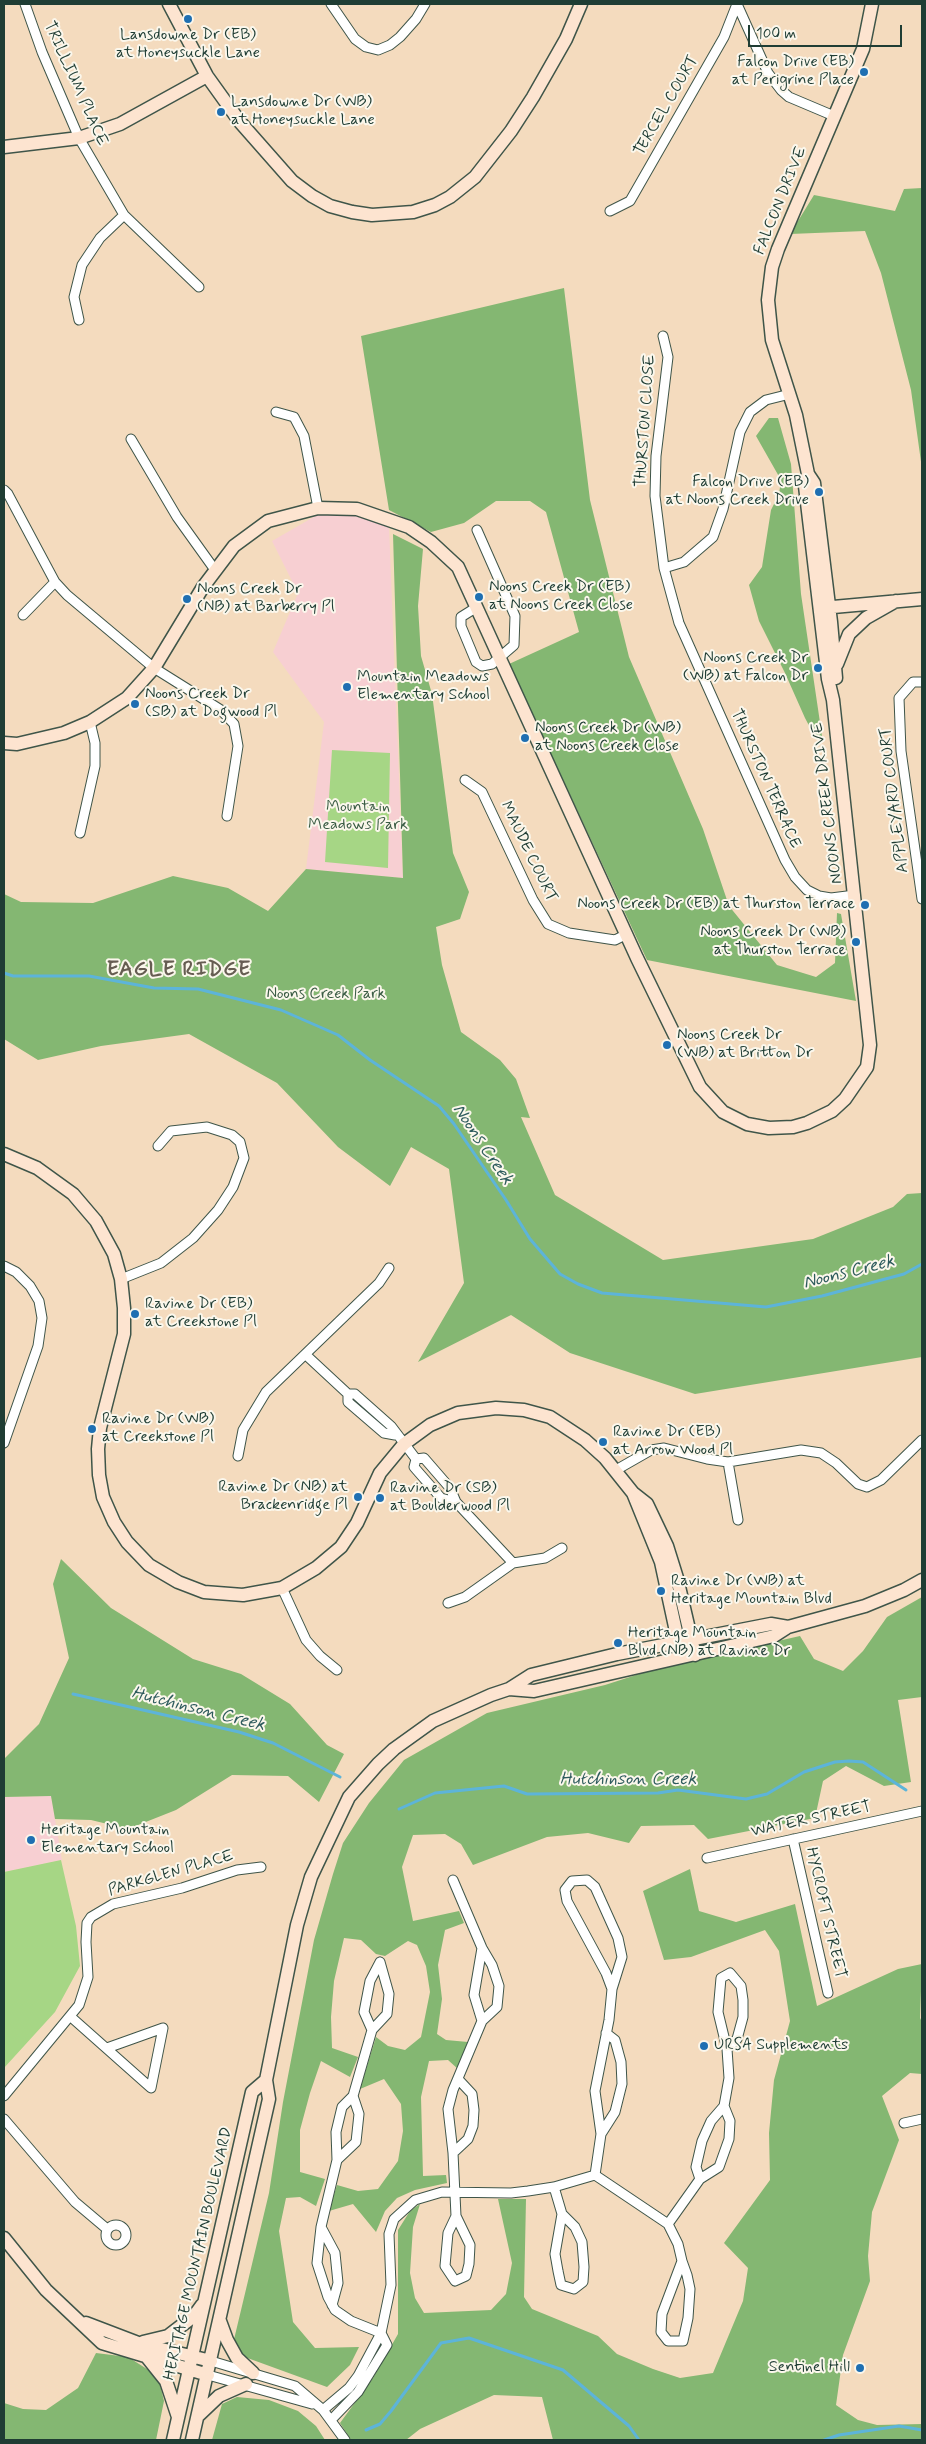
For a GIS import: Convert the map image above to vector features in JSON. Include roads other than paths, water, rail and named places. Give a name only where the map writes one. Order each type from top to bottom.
[{"type":"street","name":"TRILLIUM PLACE","points":[[25,4],[42,52],[79,138],[124,216],[199,287]]},
{"type":"street","points":[[170,4],[208,76],[240,122],[292,181],[312,196],[352,212],[372,215],[413,212],[434,205],[450,197],[475,178],[487,164],[533,97],[566,39],[581,4]]},
{"type":"street","points":[[331,4],[360,44],[378,50],[390,45],[400,36],[416,18],[425,4]]},
{"type":"street","points":[[737,4],[768,73],[780,90],[789,97],[834,116]]},
{"type":"street","name":"TERCEL COURT","points":[[610,211],[630,201],[724,37],[737,4]]},
{"type":"street","name":"FALCON DRIVE","points":[[833,700],[836,679],[805,486],[808,474],[790,394],[772,340],[768,300],[769,284],[778,249],[863,49],[872,4]]},
{"type":"street","points":[[4,147],[79,138],[120,124],[208,76]]},
{"type":"street","points":[[79,320],[74,297],[82,265],[100,238],[124,216]]},
{"type":"street","name":"THURSTON CLOSE","points":[[664,336],[668,357],[656,456],[655,496],[664,568]]},
{"type":"street","points":[[664,568],[684,562],[713,537],[723,509],[740,432],[750,412],[766,400],[790,394]]},
{"type":"street","points":[[276,412],[294,417],[304,436],[318,508]]},
{"type":"street","points":[[131,439],[176,517],[215,570]]},
{"type":"street","points":[[4,490],[8,494],[55,582],[67,595],[154,668],[221,710],[234,724],[238,746],[227,816]]},
{"type":"street","name":"NOONS CREEK DRIVE","points":[[4,743],[17,744],[45,738],[90,722],[127,698],[154,668],[203,586],[234,546],[268,521],[318,508],[357,509],[409,527],[431,542],[458,568],[627,934],[700,1087],[723,1112],[746,1124],[769,1128],[793,1127],[820,1118],[832,1111],[857,1084],[867,1067],[870,1045],[869,1019],[833,700],[828,679],[825,607]]},
{"type":"street","points":[[477,530],[515,616],[514,645],[492,664],[482,666],[476,662],[461,626],[461,617],[477,607]]},
{"type":"street","name":"THURSTON TERRACE","points":[[664,568],[679,623],[691,653],[785,860],[801,884],[814,894],[831,898],[855,895]]},
{"type":"street","points":[[22,615],[55,582]]},
{"type":"street","points":[[825,607],[922,599]]},
{"type":"street","points":[[836,679],[838,659],[849,634],[866,618],[896,601]]},
{"type":"street","name":"APPLEYARD COURT","points":[[922,682],[913,682],[899,698],[901,751],[922,899]]},
{"type":"street","points":[[80,833],[95,766],[95,742],[90,722]]},
{"type":"street","name":"MAUDE COURT","points":[[465,780],[482,792],[533,900],[548,924],[569,933],[615,940],[627,934]]},
{"type":"street","points":[[121,1279],[161,1263],[193,1238],[218,1210],[233,1187],[244,1158],[240,1142],[232,1135],[207,1127],[171,1131],[158,1146]]},
{"type":"street","points":[[4,1154],[37,1168],[73,1194],[102,1231],[114,1254],[121,1279],[124,1334],[100,1428],[98,1449],[101,1486],[114,1522],[139,1556],[167,1576],[190,1587],[230,1595],[254,1594],[282,1588],[316,1568],[341,1547],[357,1523],[380,1473],[399,1439],[458,1413],[485,1408],[512,1408],[539,1413],[572,1429],[585,1440],[616,1470],[633,1493],[661,1562],[681,1659]]},
{"type":"street","points":[[4,1266],[16,1272],[35,1294],[41,1311],[42,1327],[38,1346],[4,1443]]},
{"type":"street","points":[[238,1456],[243,1430],[266,1392],[379,1283],[389,1268]]},
{"type":"street","points":[[306,1355],[348,1394],[355,1394],[391,1426],[416,1459]]},
{"type":"street","points":[[616,1470],[645,1453],[664,1448],[698,1457],[728,1462],[796,1451],[811,1451],[821,1453],[836,1463],[858,1484],[867,1487],[875,1485],[905,1459],[922,1440]]},
{"type":"street","points":[[416,1459],[424,1458],[450,1488],[456,1502],[513,1563]]},
{"type":"street","points":[[416,1459],[414,1466],[441,1498],[456,1502]]},
{"type":"street","points":[[728,1462],[738,1520]]},
{"type":"street","points":[[855,1494],[858,1484]]},
{"type":"street","points":[[633,1493],[647,1504],[667,1546],[695,1655]]},
{"type":"street","points":[[448,1603],[465,1597],[513,1563],[545,1558],[562,1548]]},
{"type":"street","name":"HERITAGE MOUNTAIN BOULEVARD","points":[[508,1689],[534,1690],[681,1659],[774,1636],[788,1627],[865,1606],[904,1590],[922,1580]]},
{"type":"street","points":[[282,1588],[306,1640],[320,1656],[337,1670]]},
{"type":"street","name":"HERITAGE MOUNTAIN BOULEVARD","points":[[192,2440],[269,2099],[266,2080],[304,1898],[311,1877],[345,1803],[378,1764],[394,1749],[433,1721],[508,1689],[531,1675],[618,1654],[771,1624],[788,1627]]},
{"type":"street","name":"WATER STREET","points":[[707,1858],[922,1811]]},
{"type":"street","name":"HYCROFT STREET","points":[[793,1839],[828,1993]]},
{"type":"street","name":"PARKGLEN PLACE","points":[[4,2096],[79,2005],[88,1977],[86,1942],[87,1923],[91,1917],[113,1904],[182,1888],[237,1870],[261,1867]]},
{"type":"street","points":[[453,1880],[482,1948],[492,1965],[499,1986],[497,2007],[482,2021],[448,2109],[456,2192],[456,2216],[448,2233],[445,2266],[455,2281],[466,2276],[470,2264],[470,2245],[456,2216]]},
{"type":"street","points":[[596,2174],[601,2134],[595,2090],[612,1989],[622,1957],[618,1938],[594,1887],[587,1880],[572,1881],[565,1890],[567,1901],[606,1973],[612,1989]]},
{"type":"street","points":[[482,1948],[474,1996],[482,2021]]},
{"type":"street","points":[[331,2420],[358,2392],[387,2345],[382,2332],[351,2321],[335,2310],[317,2263],[321,2226],[337,2160],[336,2132],[342,2107],[353,2096],[372,2030],[387,2014],[389,1994],[380,1962],[370,1981],[364,2012],[372,2030]]},
{"type":"street","points":[[700,2179],[696,2168],[702,2141],[711,2121],[724,2106],[729,2078],[727,2049],[718,2012],[721,1978],[730,1973],[741,1986],[743,2017],[737,2040],[727,2049]]},
{"type":"street","points":[[71,2017],[151,2088],[163,2028],[107,2048]]},
{"type":"street","points":[[601,2134],[615,2112],[622,2084],[621,2062],[615,2040],[606,2033]]},
{"type":"street","points":[[452,2153],[468,2140],[473,2126],[472,2094],[458,2079]]},
{"type":"street","name":"HERITAGE MOUNTAIN BOULEVARD","points":[[173,2440],[252,2092],[266,2080]]},
{"type":"street","points":[[337,2160],[356,2142],[359,2114],[353,2096]]},
{"type":"street","points":[[668,2224],[700,2179],[719,2167],[729,2138],[730,2121],[724,2106]]},
{"type":"street","points":[[4,2119],[75,2202],[107,2229]]},
{"type":"street","points":[[904,2123],[922,2119]]},
{"type":"street","points":[[320,2408],[349,2388],[358,2376],[382,2332],[391,2285],[389,2234],[394,2219],[415,2200],[442,2192],[511,2193],[554,2187],[596,2174]]},
{"type":"street","points":[[596,2174],[668,2224],[678,2244],[690,2289],[688,2318],[683,2341],[668,2341],[661,2332],[662,2314],[682,2261]]},
{"type":"street","points":[[554,2187],[562,2214],[556,2254],[561,2285],[574,2289],[583,2282],[582,2242],[575,2226],[562,2214]]},
{"type":"street","points":[[321,2226],[335,2253],[338,2282],[332,2305]]},
{"type":"street","points":[[4,2238],[46,2290],[102,2342],[208,2375],[295,2386],[320,2408],[345,2440]]},
{"type":"street","points":[[137,2342],[158,2340],[168,2336],[194,2316],[206,2299]]},
{"type":"street","points":[[220,2321],[227,2340],[250,2379]]},
{"type":"street","points":[[81,2322],[137,2342],[211,2361],[320,2408]]},
{"type":"street","points":[[146,2356],[166,2381],[179,2419]]},
{"type":"street","points":[[199,2415],[219,2396],[250,2379]]},
{"type":"waterway","name":"Noons Creek","points":[[4,973],[13,976],[89,976],[154,988],[198,989],[281,1010],[338,1035],[370,1060],[439,1106],[454,1124],[530,1239],[560,1274],[578,1284],[602,1293],[766,1307],[822,1296],[904,1274],[922,1264]]},
{"type":"waterway","name":"Hutchinson Creek","points":[[73,1694],[239,1732],[273,1743],[340,1777]]},
{"type":"waterway","name":"Hutchinson Creek","points":[[399,1809],[435,1793],[504,1786],[527,1794],[658,1793],[678,1790],[746,1799],[767,1794],[804,1772],[835,1762],[849,1761],[863,1762],[906,1790]]},
{"type":"waterway","points":[[366,2430],[380,2424],[441,2343],[469,2338],[563,2370],[629,2426],[639,2440]]},
{"type":"waterway","points":[[824,2440],[839,2435],[899,2426],[922,2430]]},
{"type":"place","name":"Lansdowne Dr (EB) at Honeysuckle Lane","points":[[188,19]]},
{"type":"place","name":"Falcon Drive (EB) at Perigrine Place","points":[[864,72]]},
{"type":"place","name":"Lansdowne Dr (WB) at Honeysuckle Lane","points":[[221,112]]},
{"type":"place","name":"Falcon Drive (EB) at Noons Creek Drive","points":[[819,492]]},
{"type":"place","name":"Noons Creek Dr (EB) at Noons Creek Close","points":[[479,597]]},
{"type":"place","name":"Noons Creek Dr (NB) at Barberry Pl","points":[[187,599]]},
{"type":"place","name":"Noons Creek Dr (WB) at Falcon Dr","points":[[818,668]]},
{"type":"place","name":"Mountain Meadows Elementary School","points":[[347,687]]},
{"type":"place","name":"Noons Creek Dr (SB) at Dogwood Pl","points":[[135,704]]},
{"type":"place","name":"Noons Creek Dr (WB) at Noons Creek Close","points":[[525,738]]},
{"type":"place","name":"Noons Creek Dr (EB) at Thurston Terrace","points":[[865,905]]},
{"type":"place","name":"Noons Creek Dr (WB) at Thurston Terrace","points":[[856,942]]},
{"type":"place","name":"Noons Creek Dr (WB) at Britton Dr","points":[[667,1045]]},
{"type":"place","name":"Ravine Dr (EB) at Creekstone Pl","points":[[135,1314]]},
{"type":"place","name":"Ravine Dr (WB) at Creekstone Pl","points":[[92,1429]]},
{"type":"place","name":"Ravine Dr (EB) at Arrow Wood Pl","points":[[603,1442]]},
{"type":"place","name":"Ravine Dr (NB) at Brackenridge Pl","points":[[358,1497]]},
{"type":"place","name":"Ravine Dr (SB) at Boulderwood Pl","points":[[380,1498]]},
{"type":"place","name":"Ravine Dr (WB) at Heritage Mountain Blvd","points":[[661,1591]]},
{"type":"place","name":"Heritage Mountain Blvd (NB) at Ravine Dr","points":[[618,1643]]},
{"type":"place","name":"Heritage Mountain Elementary School","points":[[31,1840]]},
{"type":"place","name":"URSA Supplements","points":[[704,2046]]},
{"type":"place","name":"Sentinel Hill","points":[[860,2368]]},
{"type":"district","name":"EAGLE RIDGE","points":[[179,971]]},
{"type":"park label","name":"Mountain Meadows Park","points":[[358,817]]},
{"type":"park label","name":"Noons Creek Park","points":[[326,995]]}]
